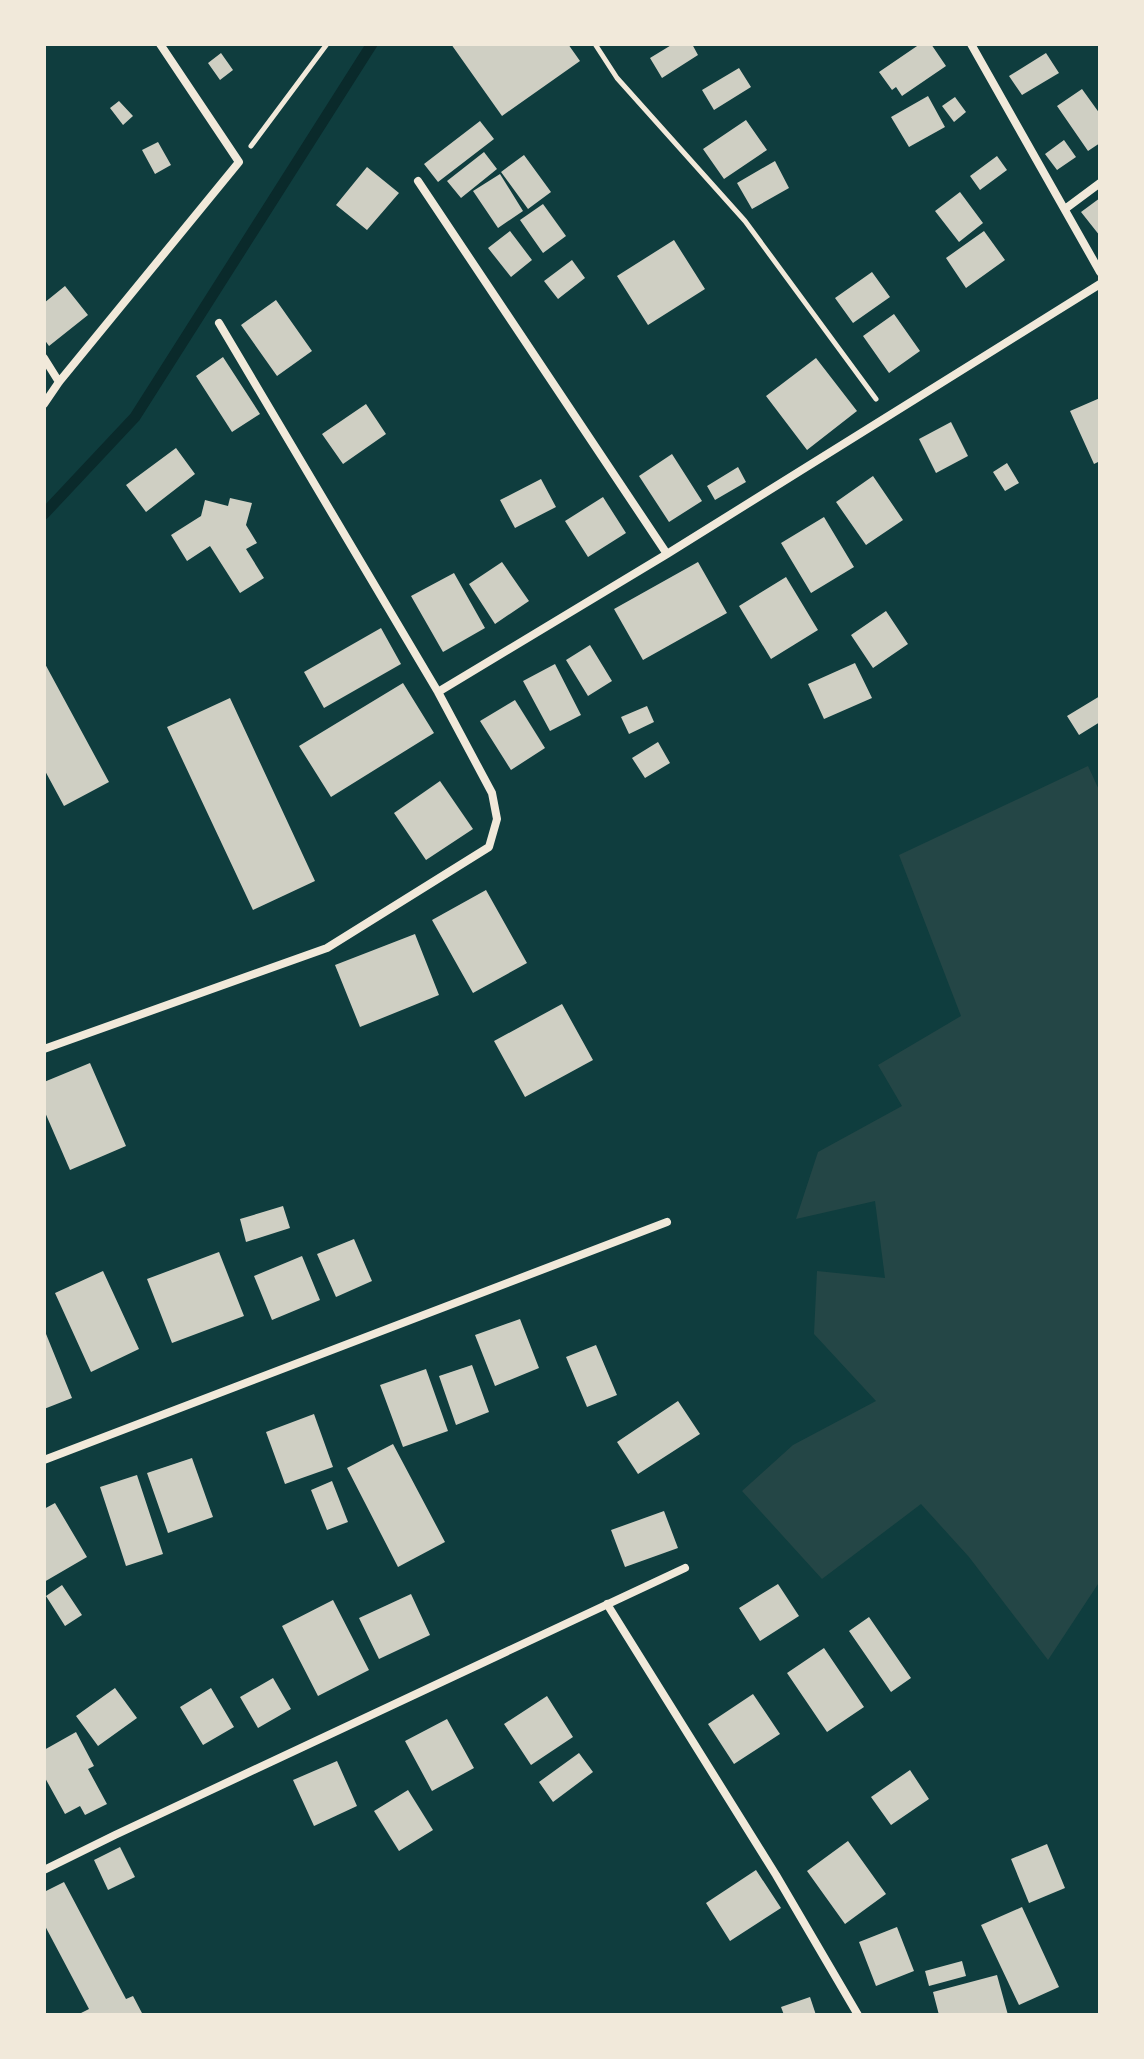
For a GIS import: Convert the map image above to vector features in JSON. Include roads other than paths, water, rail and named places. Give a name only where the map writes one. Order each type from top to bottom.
[{"type":"street","points":[[44,404],[239,162],[160,44]]},
{"type":"street","points":[[971,44],[1100,272]]},
{"type":"street","points":[[418,181],[667,554]]},
{"type":"street","points":[[1065,209],[1100,183]]},
{"type":"street","points":[[438,692],[667,554],[1100,284]]},
{"type":"street","points":[[44,1049],[327,948],[489,847],[497,819],[492,793],[438,692],[219,323]]},
{"type":"street","points":[[44,358],[59,382]]},
{"type":"street","points":[[44,1460],[667,1222]]},
{"type":"street","points":[[44,1870],[685,1568]]},
{"type":"street","points":[[607,1604],[776,1875],[858,2015]]},
{"type":"waterway","points":[[44,514],[135,417],[372,44]]}]
